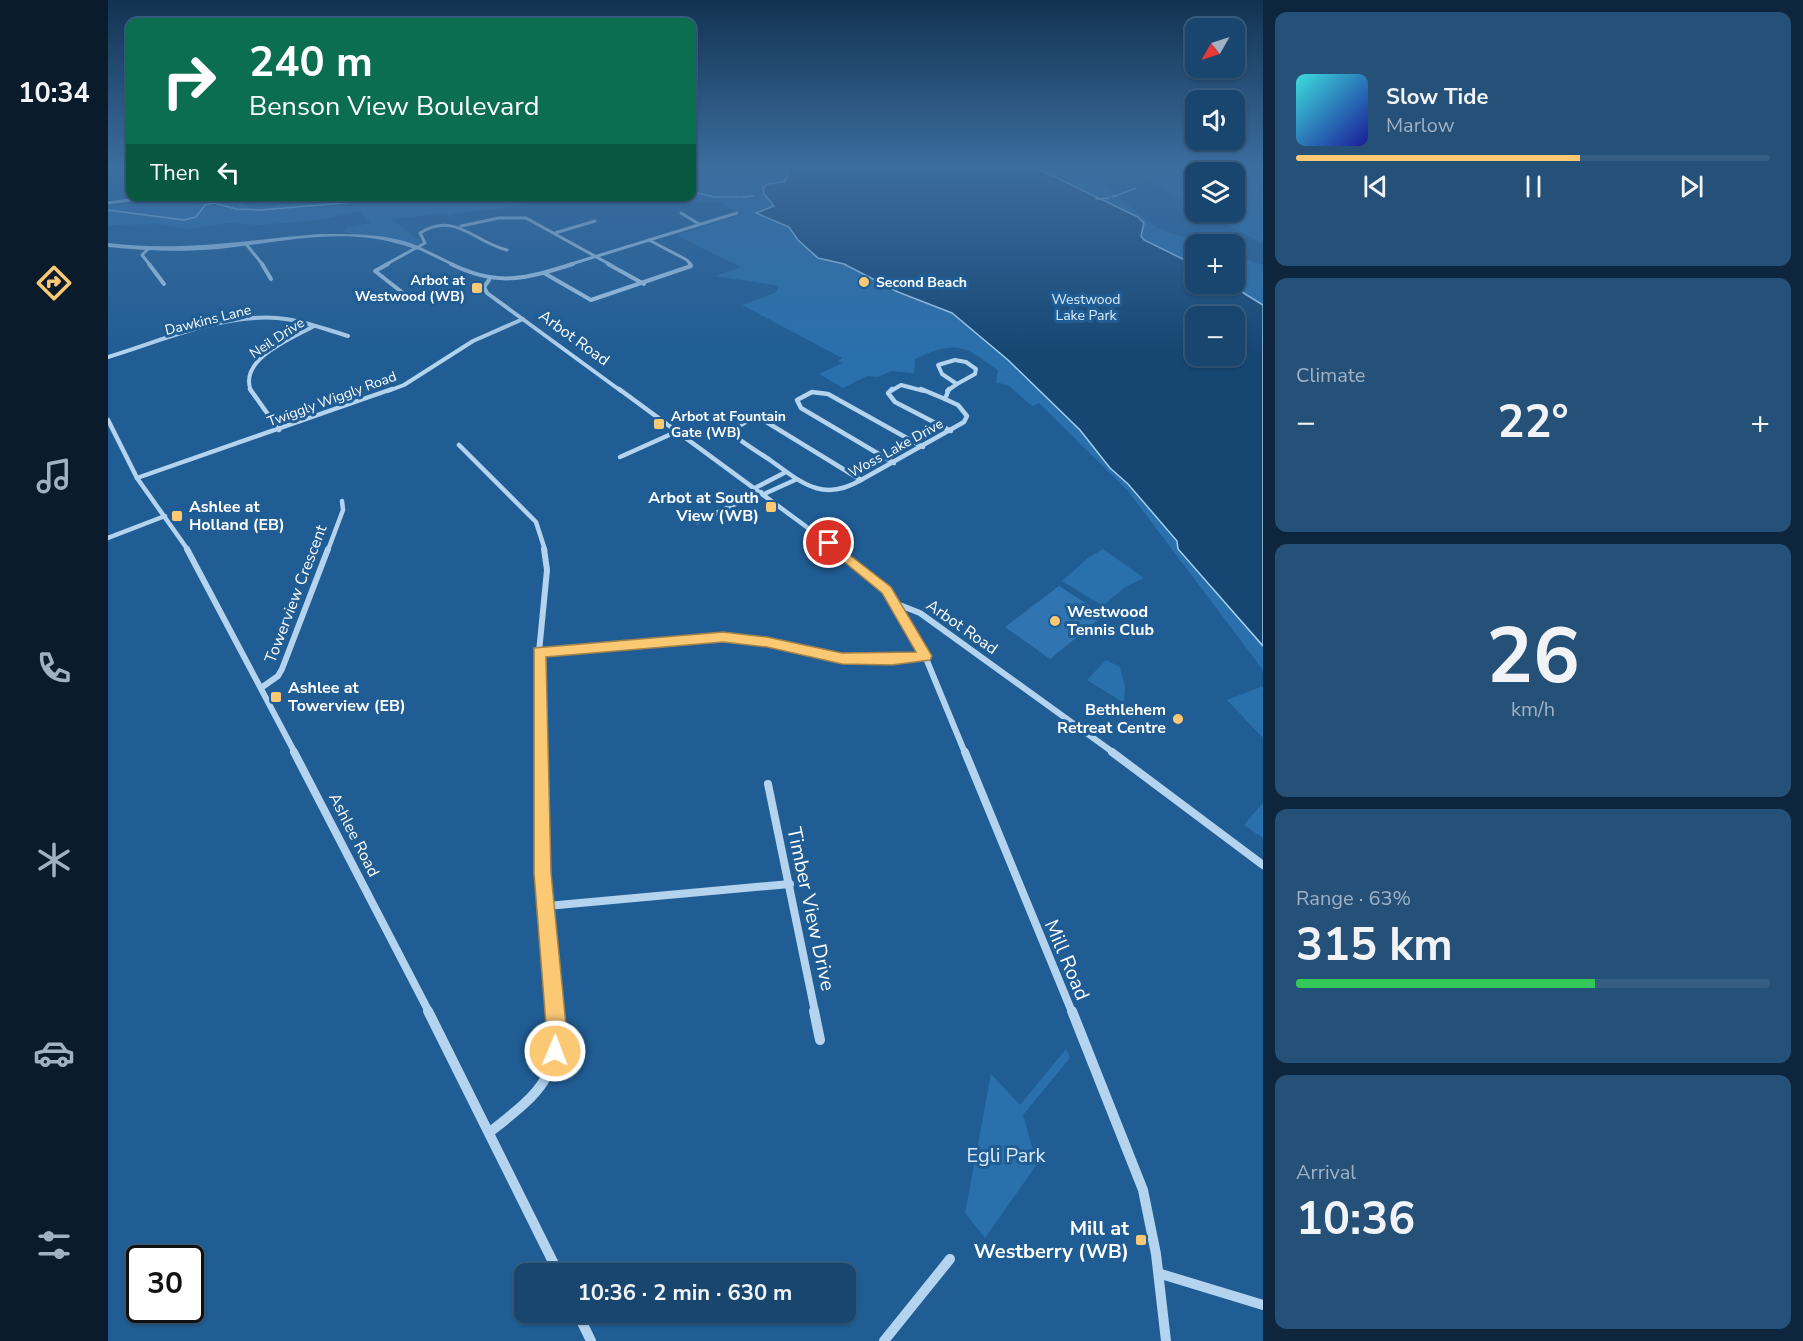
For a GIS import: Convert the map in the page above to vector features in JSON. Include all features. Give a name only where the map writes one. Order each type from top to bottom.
[{"type":"street","points":[[426,229],[419,234],[426,242],[375,271],[403,293],[436,300]]},
{"type":"street","points":[[465,229],[496,248],[507,250]]},
{"type":"street","points":[[549,229],[644,284]]},
{"type":"street","points":[[555,232],[567,229]]},
{"type":"street","points":[[108,246],[148,249],[344,234],[418,248],[476,277],[489,280],[513,280],[544,273],[685,229]]},
{"type":"street","points":[[544,273],[588,300],[644,284],[692,265],[648,240]]},
{"type":"street","points":[[246,243],[246,247],[270,274],[271,279]]},
{"type":"street","points":[[148,249],[142,255],[164,284]]},
{"type":"street","name":"Arbot Road","points":[[489,280],[484,286],[485,291],[760,491],[874,578],[896,604],[920,613],[1161,787],[1263,865]]},
{"type":"street","name":"Dawkins Lane","points":[[108,357],[248,319],[275,317],[348,336]]},
{"type":"street","name":"Twiggly Wiggly Road","points":[[137,478],[404,385],[473,341],[524,319]]},
{"type":"street","name":"Neil Drive","points":[[279,430],[250,388],[248,381],[250,369],[264,356],[315,326]]},
{"type":"street","name":"Woss Lake Drive","points":[[861,481],[763,420],[749,420],[734,429],[735,436],[795,480],[821,491],[845,490],[951,431],[964,422],[967,414],[958,405],[945,399],[946,391],[975,374],[974,367],[955,360],[939,364],[938,368],[942,374],[957,384]]},
{"type":"street","points":[[945,399],[910,385],[898,386],[888,393],[895,402],[951,431]]},
{"type":"street","points":[[894,463],[801,408],[797,400],[812,392],[828,394],[923,447]]},
{"type":"street","name":"Ashlee Road","points":[[108,420],[137,478],[192,556],[490,1132],[554,1263]]},
{"type":"street","points":[[620,457],[678,431]]},
{"type":"street","points":[[459,445],[541,529],[547,570],[539,652],[543,873],[556,1025],[553,1061],[545,1083],[532,1099],[490,1132]]},
{"type":"street","points":[[760,491],[784,473]]},
{"type":"street","points":[[698,522],[760,491],[795,480]]},
{"type":"street","name":"Towerview Crescent","points":[[261,688],[278,676],[282,669],[343,510],[342,501]]},
{"type":"street","points":[[108,538],[165,516]]},
{"type":"street","name":"Mill Road","points":[[896,604],[925,656],[1137,1168],[1148,1202],[1161,1274],[1166,1341]]},
{"type":"street","points":[[539,652],[723,637],[767,642],[842,658],[892,660],[925,656]]},
{"type":"street","name":"Timber View Drive","points":[[768,784],[820,1040]]},
{"type":"street","points":[[547,906],[790,884]]},
{"type":"street","points":[[884,1341],[950,1259]]},
{"type":"street","points":[[1161,1274],[1263,1305]]},
{"type":"street","points":[[583,1323],[591,1341]]},
{"type":"green space","name":"Westwood Lake Park","points":[[347,229],[403,229],[421,242],[416,245],[344,232]]},
{"type":"green space","name":"Westwood Lake Park","points":[[697,229],[1159,229],[1185,238],[1185,294],[1245,294],[1245,259],[1263,265],[1263,670],[1128,491],[1039,403],[1032,406],[1009,386],[996,382],[998,370],[969,351],[952,347],[915,359],[914,373],[891,371],[878,377],[867,376],[843,388],[819,374],[842,363],[838,361],[842,358],[742,305],[775,293],[779,286],[716,276],[741,267],[676,235]]},
{"type":"green space","points":[[1235,229],[1263,229],[1263,244]]},
{"type":"green space","points":[[1103,549],[1144,578],[1125,587],[1103,606],[1062,581],[1088,558]]},
{"type":"green space","points":[[1106,660],[1120,667],[1125,687],[1124,703],[1087,680]]},
{"type":"green space","points":[[1263,686],[1263,738],[1227,700]]},
{"type":"green space","points":[[1263,803],[1263,838],[1244,825]]},
{"type":"green space","name":"Egli Park","points":[[1066,1049],[1070,1058],[1023,1115],[1037,1164],[985,1238],[965,1213],[991,1074],[1020,1105]]},
{"type":"shaded area","points":[[790,229],[1143,229],[1141,236],[1144,240],[1185,260],[1185,294],[1245,294],[1263,305],[1263,646],[1178,549],[1177,541],[1128,484],[1110,468],[1080,430],[1008,360],[952,313],[898,292],[844,264],[818,258],[798,240]]},
{"type":"building","name":"Westwood Tennis Club","points":[[1059,586],[1104,615],[1050,659],[1005,627]]},
{"type":"place","name":"Second Beach","points":[[864,282]]},
{"type":"place","name":"Arbot at Westwood (WB)","points":[[477,288]]},
{"type":"place","name":"Arbot at Fountain Gate (WB)","points":[[659,424]]},
{"type":"place","name":"Arbot at South View (WB)","points":[[771,507]]},
{"type":"place","name":"Ashlee at Holland (EB)","points":[[177,516]]},
{"type":"place","name":"Westwood Tennis Club","points":[[1055,621]]},
{"type":"place","name":"Ashlee at Towerview (EB)","points":[[276,697]]},
{"type":"place","name":"Bethlehem Retreat Centre","points":[[1178,719]]},
{"type":"place","name":"Mill at Westberry (WB)","points":[[1141,1240]]},
{"type":"route","points":[[555,1051],[556,1025],[543,873],[539,652],[723,637],[767,642],[813,654],[842,658],[892,660],[925,656],[887,590],[829,543]]}]
